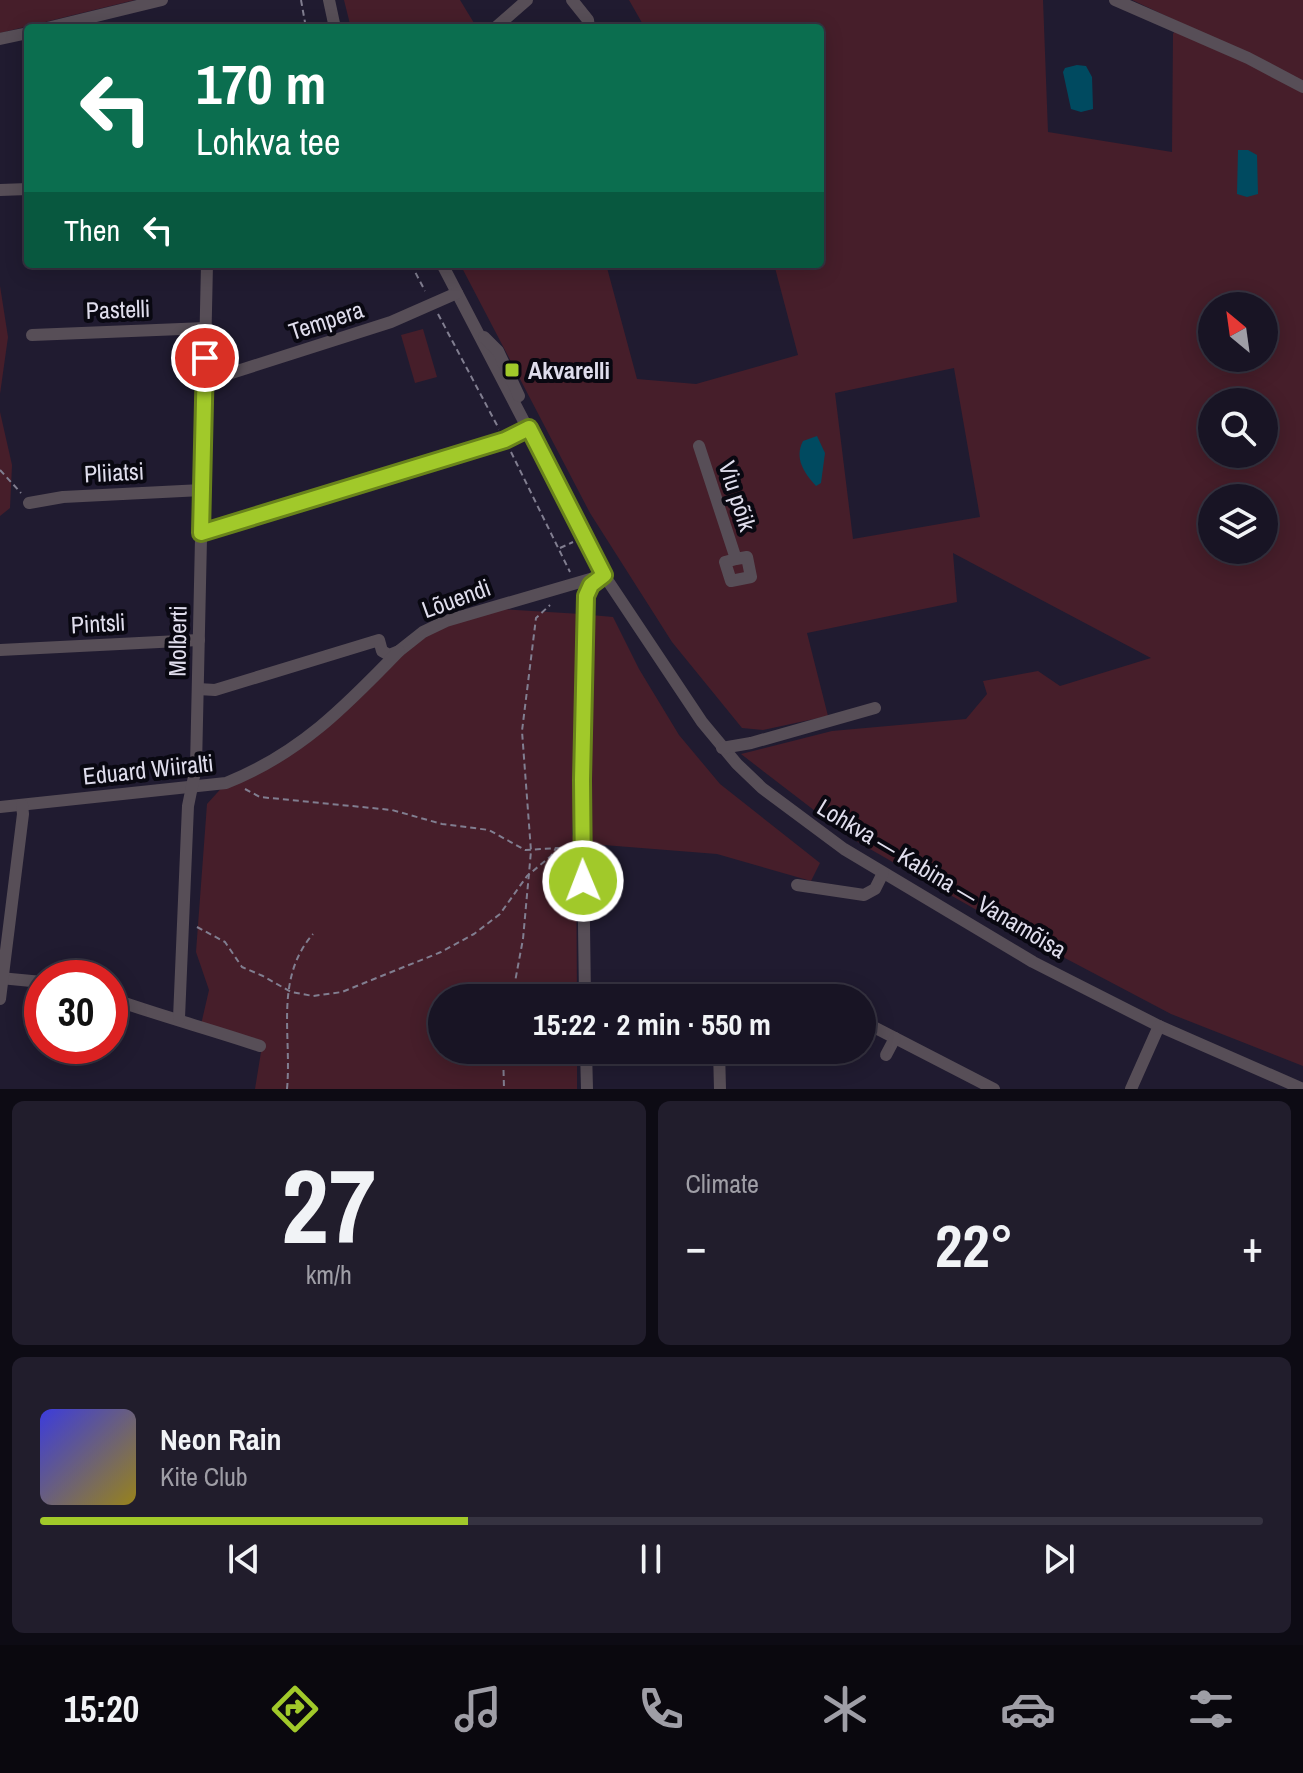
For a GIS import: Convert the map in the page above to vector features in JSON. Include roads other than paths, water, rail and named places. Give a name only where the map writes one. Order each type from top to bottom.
[{"type":"street","points":[[63,24],[162,0]]},
{"type":"street","points":[[329,0],[334,24]]},
{"type":"street","points":[[500,24],[527,0]]},
{"type":"street","points":[[572,0],[588,24]]},
{"type":"street","points":[[1115,0],[1248,58],[1303,87]]},
{"type":"street","points":[[0,39],[24,34]]},
{"type":"street","points":[[0,190],[24,189]]},
{"type":"street","name":"Molberti","points":[[179,1018],[188,806],[196,767],[207,268]]},
{"type":"street","name":"Lohkva — Kabina — Vanamõisa","points":[[444,268],[604,575],[686,700],[722,748],[762,788],[844,849],[1033,962],[1159,1026],[1303,1089]]},
{"type":"street","name":"Tempera","points":[[205,377],[225,375],[391,322],[457,293]]},
{"type":"street","name":"Pastelli","points":[[32,335],[206,328]]},
{"type":"street","points":[[201,533],[505,440],[526,424]]},
{"type":"street","name":"Viu põik","points":[[699,446],[736,559]]},
{"type":"street","name":"Pliiatsi","points":[[29,503],[63,497],[202,490]]},
{"type":"street","points":[[585,984],[586,596],[591,585],[604,575]]},
{"type":"street","name":"Lõuendi","points":[[399,651],[423,632],[446,621],[604,575]]},
{"type":"street","name":"Pintsli","points":[[0,650],[199,640]]},
{"type":"street","points":[[198,689],[215,690],[379,640],[382,651],[389,655],[399,651]]},
{"type":"street","name":"Eduard Wiiralti","points":[[0,807],[226,783],[289,753],[347,706],[399,651]]},
{"type":"street","points":[[722,748],[751,743],[875,708]]},
{"type":"street","points":[[0,999],[22,805]]},
{"type":"street","points":[[797,885],[864,895],[875,889],[883,873]]},
{"type":"street","points":[[1,978],[24,980]]},
{"type":"street","points":[[128,1005],[154,1014],[179,1018],[260,1046]]},
{"type":"street","points":[[1131,1089],[1159,1026]]},
{"type":"street","points":[[876,1028],[994,1089]]},
{"type":"street","points":[[886,1055],[895,1038]]},
{"type":"street","points":[[586,1064],[587,1089]]},
{"type":"street","points":[[719,1064],[720,1089]]},
{"type":"water","points":[[1086,66],[1092,77],[1093,109],[1081,112],[1071,109],[1063,72],[1065,68]]},
{"type":"water","points":[[1238,150],[1248,150],[1257,155],[1258,194],[1247,197],[1237,194]]},
{"type":"water","points":[[817,436],[825,453],[821,483],[816,486],[804,471],[800,447],[803,441]]},
{"type":"place","name":"Akvarelli","points":[[512,370]]}]
